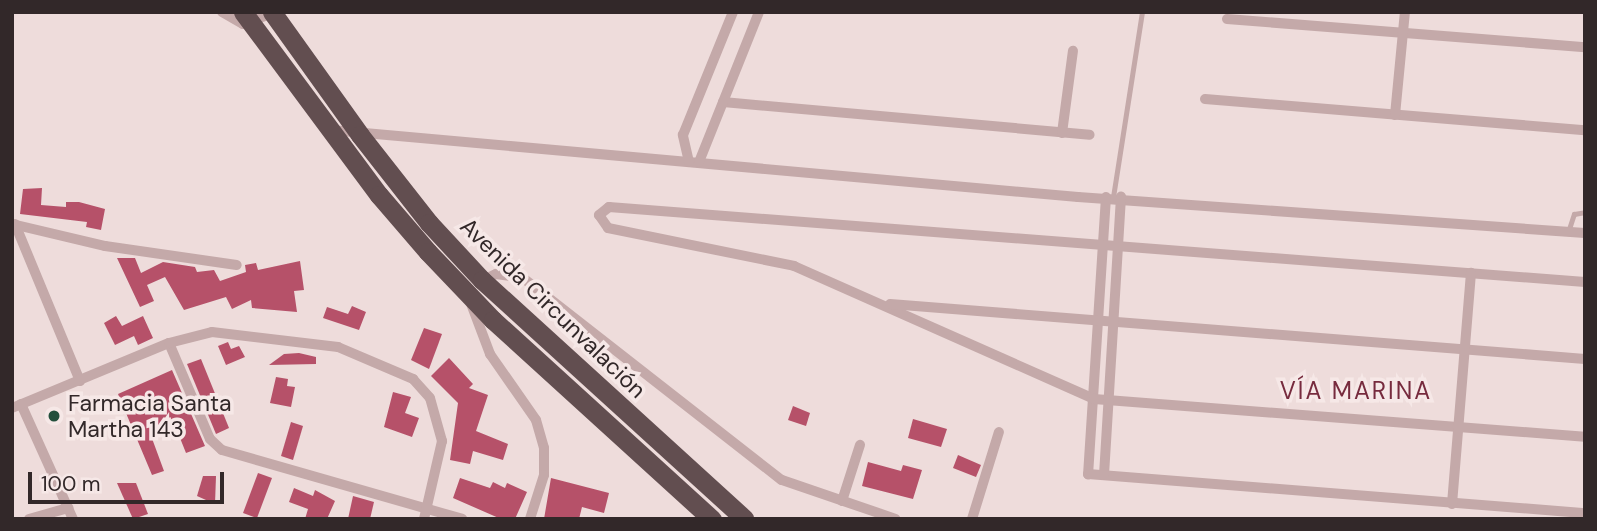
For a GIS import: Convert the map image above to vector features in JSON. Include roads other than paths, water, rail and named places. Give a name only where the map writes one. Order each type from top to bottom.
[{"type":"highway","name":"Avenida Circunvalación","points":[[273,13],[360,135],[475,287],[745,519]]},
{"type":"highway","name":"Avenida Circunvalación","points":[[247,17],[379,195],[712,519]]},
{"type":"street","points":[[222,12],[235,23],[247,17],[273,13]]},
{"type":"street","points":[[694,162],[683,135],[733,12]]},
{"type":"street","points":[[694,162],[723,102],[759,12]]},
{"type":"street","points":[[1395,116],[1405,12]]},
{"type":"street","points":[[1227,19],[1585,47]]},
{"type":"street","points":[[1062,133],[1073,51]]},
{"type":"street","points":[[1205,99],[1585,130]]},
{"type":"street","points":[[723,102],[1090,135]]},
{"type":"street","points":[[331,130],[360,135],[1113,197],[1585,233]]},
{"type":"street","points":[[1113,197],[1104,247],[1088,474],[1585,513]]},
{"type":"street","points":[[1104,475],[1118,248],[1113,197]]},
{"type":"street","points":[[1585,282],[609,207],[599,215],[608,228],[794,266],[1094,399],[1585,437]]},
{"type":"street","points":[[14,224],[106,246],[237,264]]},
{"type":"street","points":[[14,224],[80,381]]},
{"type":"street","points":[[1452,504],[1471,273]]},
{"type":"street","points":[[530,519],[544,475],[544,448],[536,419],[490,354],[475,287],[502,274],[523,278],[782,480],[896,519]]},
{"type":"street","points":[[880,304],[1585,359]]},
{"type":"street","points":[[29,519],[70,513],[17,406],[169,343],[212,332],[290,338],[338,347],[413,379],[430,398],[442,441],[426,513]]},
{"type":"street","points":[[169,343],[215,446],[426,513],[462,519]]},
{"type":"street","points":[[972,519],[999,432]]},
{"type":"street","points":[[842,501],[860,445]]},
{"type":"lane","points":[[1113,197],[1142,12]]},
{"type":"lane","points":[[1568,232],[1574,214],[1585,212]]},
{"type":"place","name":"Farmacia Santa Martha 143","points":[[54,416]]},
{"type":"district","name":"VÍA MARINA","points":[[1356,391]]}]
